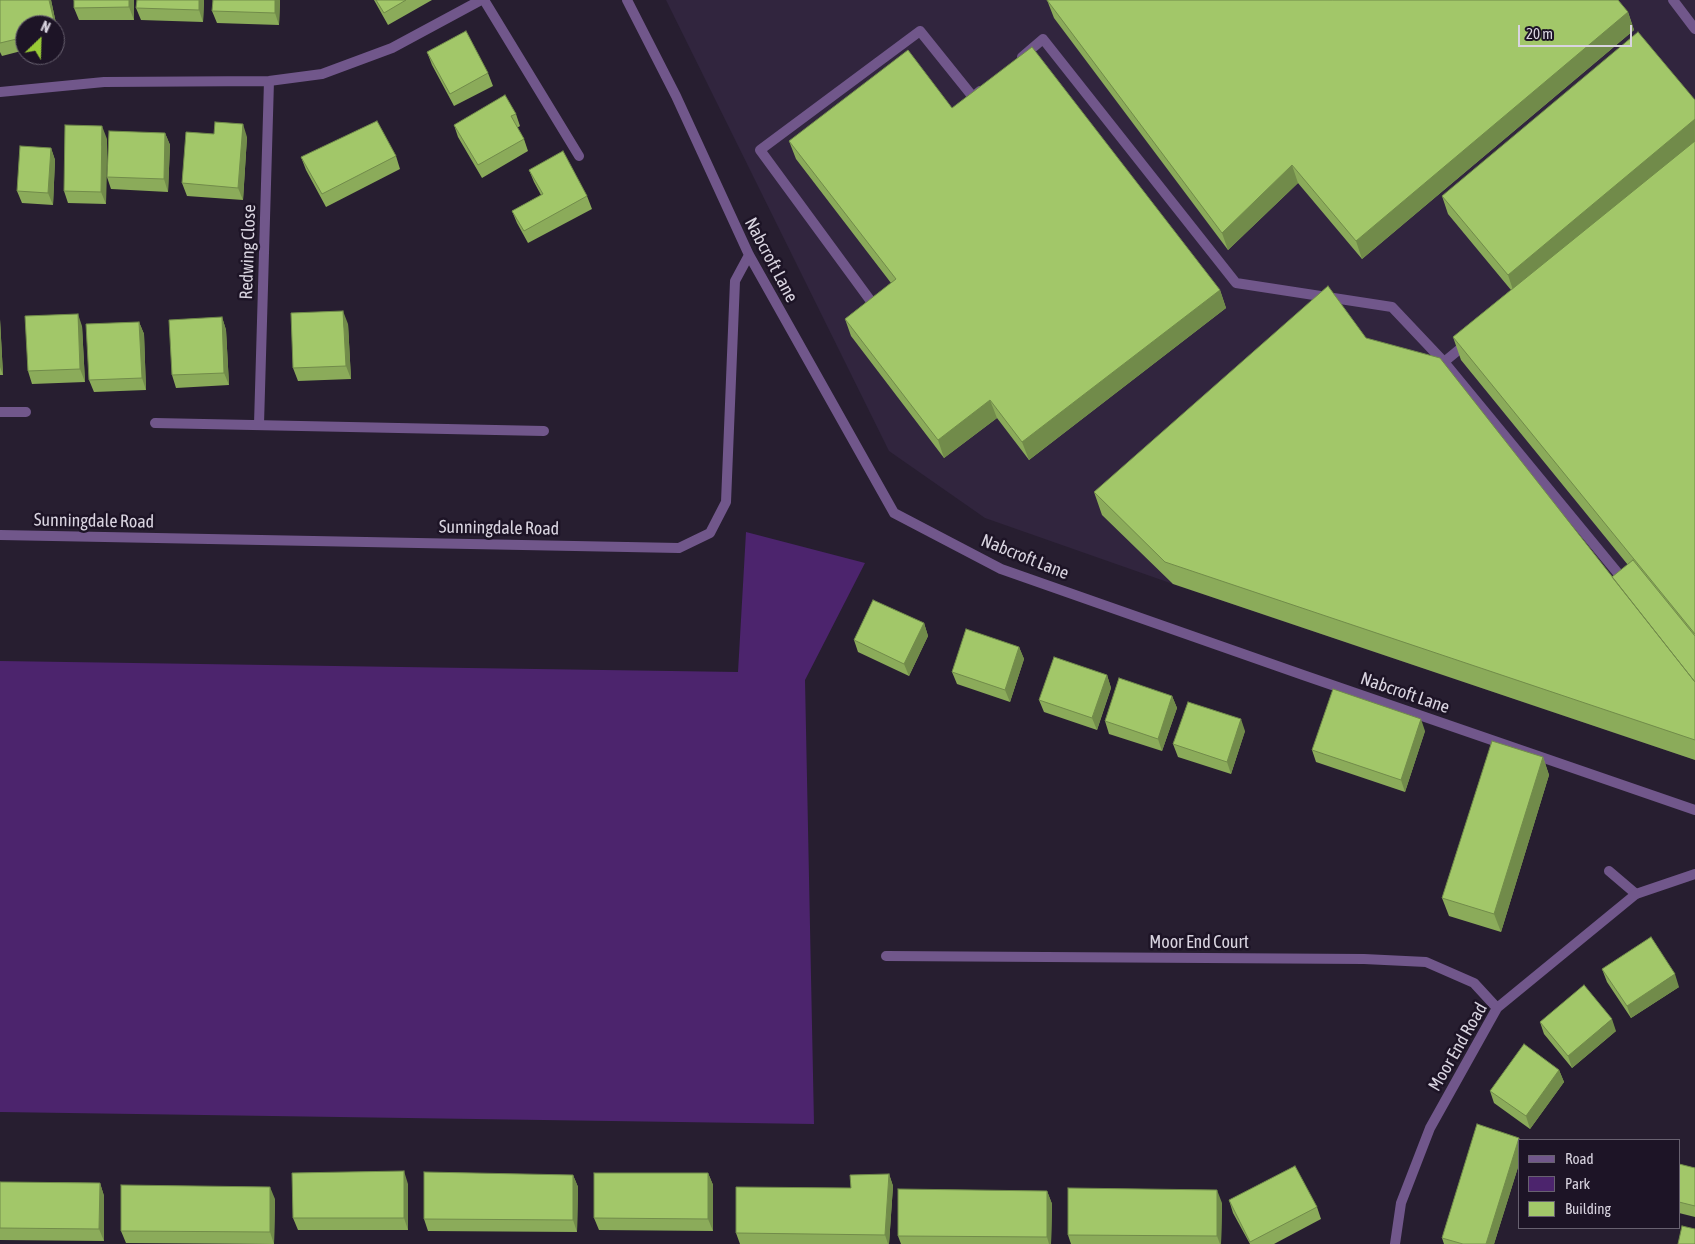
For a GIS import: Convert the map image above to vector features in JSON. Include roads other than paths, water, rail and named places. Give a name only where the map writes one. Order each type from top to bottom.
[{"type":"street","points":[[0,92],[104,82],[269,81],[322,74],[392,48],[482,0],[579,156]]},
{"type":"street","name":"Nabcroft Lane","points":[[627,0],[676,96],[748,256],[894,513],[1001,569],[1303,676],[1695,810]]},
{"type":"street","points":[[1673,0],[1695,29]]},
{"type":"street","points":[[870,300],[760,150],[920,31],[973,97],[987,85]]},
{"type":"street","points":[[1015,62],[1043,39],[1236,283],[1392,308],[1444,362],[1628,586]]},
{"type":"street","name":"Redwing Close","points":[[259,424],[269,81]]},
{"type":"street","name":"Sunningdale Road","points":[[0,536],[679,548],[710,533],[726,502],[735,281],[748,256]]},
{"type":"street","points":[[1444,362],[1474,337]]},
{"type":"street","points":[[0,412],[26,412]]},
{"type":"street","points":[[155,423],[544,431]]},
{"type":"street","points":[[1609,871],[1636,894]]},
{"type":"street","name":"Moor End Road","points":[[1395,1244],[1401,1203],[1430,1128],[1497,1008],[1636,894],[1695,874]]},
{"type":"street","name":"Moor End Court","points":[[886,956],[1364,959],[1426,962],[1474,983],[1497,1008]]}]
